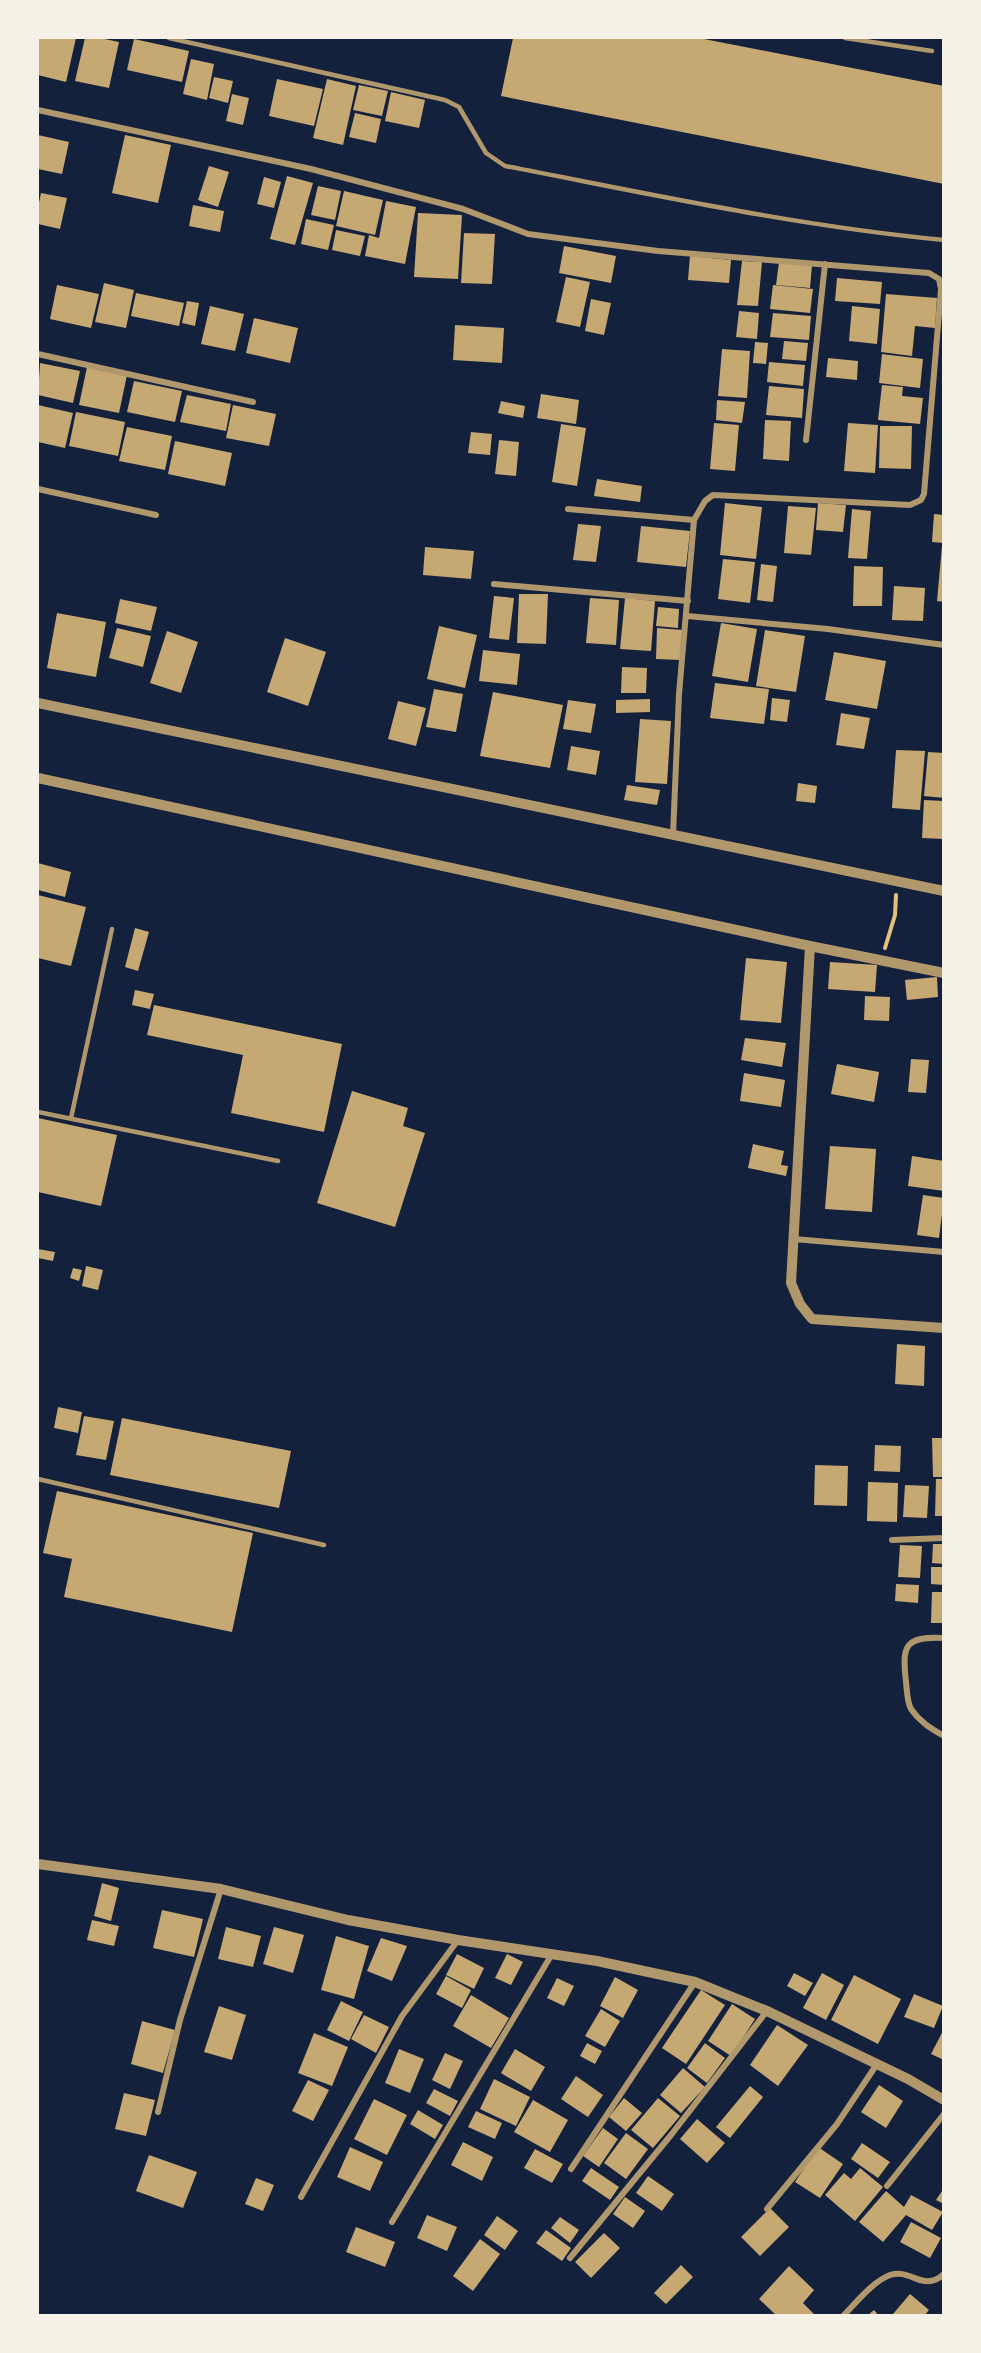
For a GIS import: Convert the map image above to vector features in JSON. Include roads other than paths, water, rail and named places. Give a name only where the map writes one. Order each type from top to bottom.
[{"type":"street","points":[[38,110],[311,169],[464,209],[528,234],[658,250],[929,273],[939,279],[941,289],[924,494],[921,501],[915,505],[713,495],[705,501],[694,520],[679,694],[673,836]]},
{"type":"street","points":[[806,440],[825,264]]},
{"type":"street","points":[[38,354],[253,402]]},
{"type":"street","points":[[38,489],[156,515]]},
{"type":"street","points":[[568,509],[694,520]]},
{"type":"street","points":[[494,584],[688,601]]},
{"type":"street","points":[[687,616],[828,629],[944,645]]},
{"type":"street","points":[[38,703],[944,891]]},
{"type":"street","points":[[38,778],[944,973]]},
{"type":"street","points":[[810,946],[791,1283],[800,1304],[812,1319],[944,1328]]},
{"type":"street","points":[[794,1239],[944,1251]]},
{"type":"street","points":[[892,1540],[944,1538]]},
{"type":"street","points":[[944,1638],[924,1637],[912,1642],[903,1654],[909,1707],[922,1724],[944,1736]]},
{"type":"street","points":[[38,1864],[221,1889],[348,1920],[553,1954],[695,1982],[767,2011],[877,2064],[944,2100]]},
{"type":"street","points":[[158,2112],[180,2020],[221,1889]]},
{"type":"street","points":[[301,2197],[402,2016],[458,1940]]},
{"type":"street","points":[[392,2222],[553,1954]]},
{"type":"street","points":[[571,2169],[695,1982]]},
{"type":"street","points":[[570,2258],[671,2136],[767,2011]]},
{"type":"street","points":[[767,2209],[837,2124],[877,2064]]},
{"type":"street","points":[[887,2186],[944,2114]]},
{"type":"street","points":[[843,2316],[879,2281],[892,2274],[901,2274],[929,2283],[936,2281],[944,2274]]},
{"type":"lane","points":[[169,38],[445,100],[459,108],[486,153],[505,166],[797,220],[878,233],[944,240]]},
{"type":"lane","points":[[845,38],[932,51]]},
{"type":"lane","points":[[71,1118],[112,929]]},
{"type":"lane","points":[[38,1112],[278,1161]]},
{"type":"lane","points":[[38,1479],[324,1545]]}]
